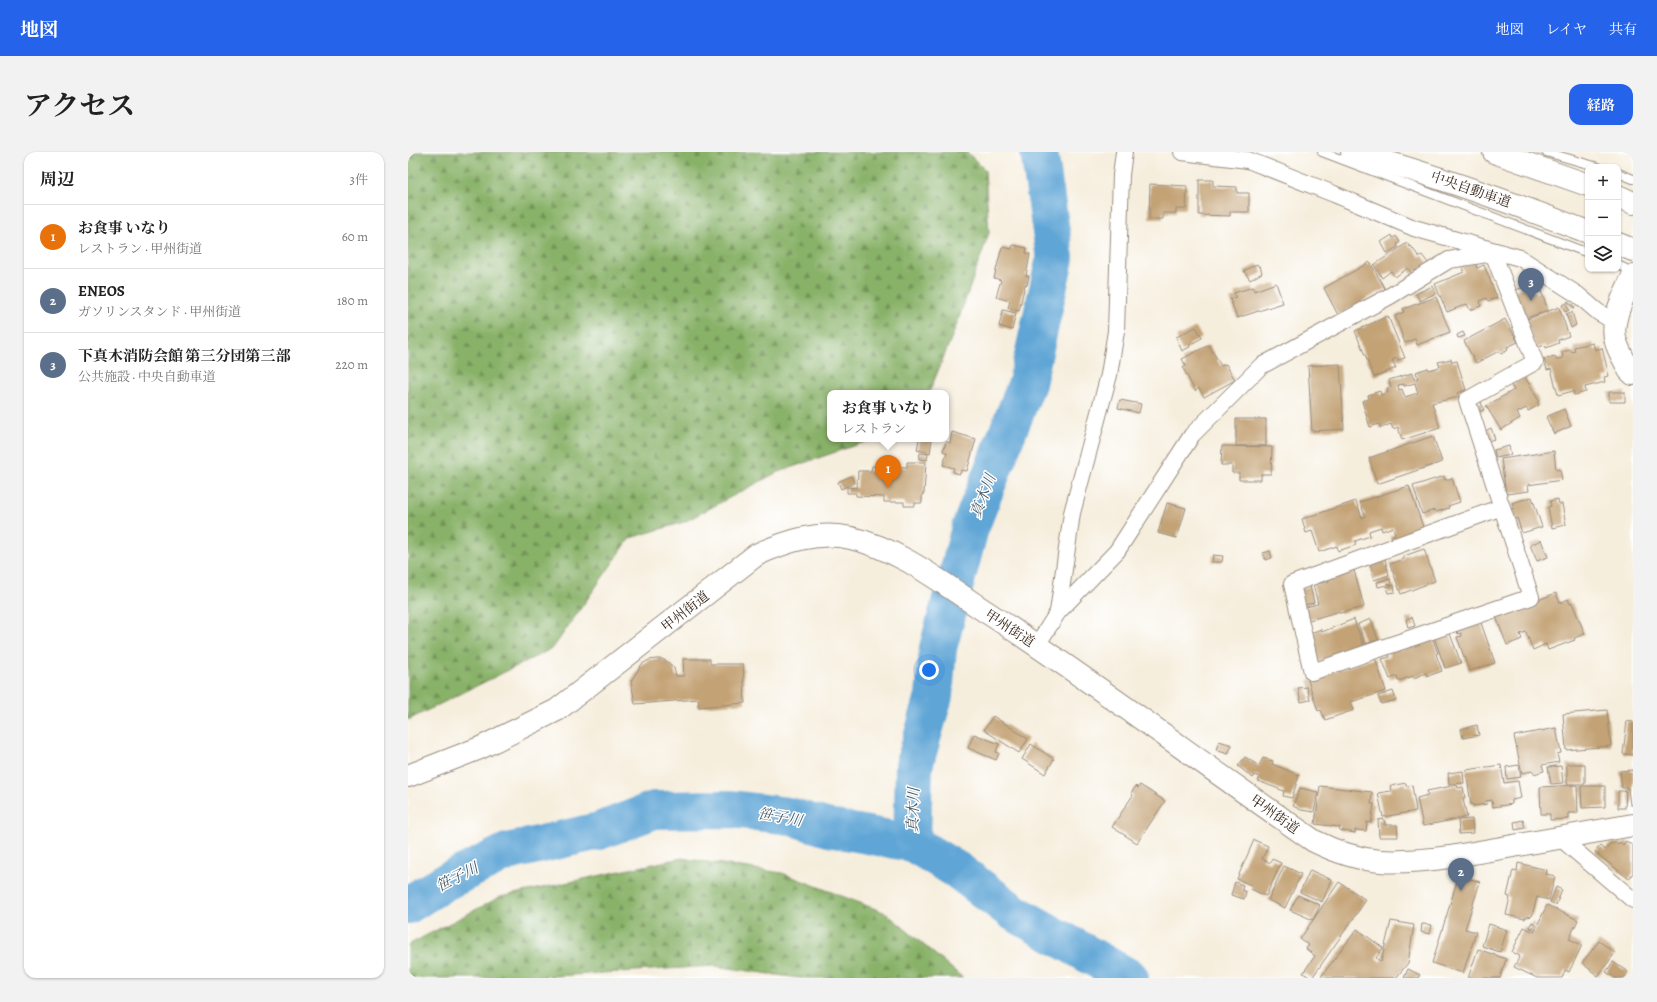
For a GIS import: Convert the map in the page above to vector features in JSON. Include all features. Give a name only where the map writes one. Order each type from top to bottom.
[{"type":"main road","name":"中央自動車道","points":[[1352,152],[1413,169],[1505,200],[1585,231]]},
{"type":"main road","points":[[1494,152],[1585,184]]},
{"type":"main road","points":[[1621,197],[1633,203]]},
{"type":"main road","points":[[1621,245],[1633,250]]},
{"type":"main road","points":[[1633,276],[1618,313],[1615,340],[1629,370],[1633,374]]},
{"type":"main road","name":"甲州街道","points":[[408,776],[480,748],[557,710],[756,555],[779,544],[804,538],[828,536],[850,538],[883,550],[907,561],[1037,646],[1314,841],[1333,850],[1360,859],[1390,863],[1450,857],[1633,825]]},
{"type":"street","points":[[1058,612],[1072,513],[1109,375],[1116,331],[1121,175],[1124,152]]},
{"type":"street","points":[[1182,152],[1248,160],[1414,228],[1496,253],[1520,258],[1578,295],[1598,312],[1618,313]]},
{"type":"street","points":[[1037,646],[1058,612],[1117,551],[1192,435],[1261,366],[1390,296],[1449,260],[1496,253]]},
{"type":"street","points":[[1496,253],[1535,362],[1467,400],[1502,507],[1531,597],[1312,672],[1292,584],[1502,507]]},
{"type":"street","points":[[1559,837],[1633,900]]},
{"type":"lane","points":[[1322,152],[1585,252]]},
{"type":"lane","points":[[1546,152],[1588,164]]},
{"type":"lane","points":[[1621,174],[1633,179]]},
{"type":"lane","points":[[1621,266],[1633,272]]},
{"type":"green space","points":[[408,152],[967,152],[985,170],[989,233],[955,329],[930,390],[827,390],[827,442],[864,442],[778,472],[684,522],[630,538],[553,648],[408,720]]},
{"type":"green space","points":[[681,858],[782,873],[886,913],[963,978],[798,978],[714,966],[523,978],[408,978],[408,945],[500,897]]},
{"type":"building","points":[[1199,180],[1213,180],[1213,186],[1237,187],[1237,193],[1249,193],[1249,212],[1230,212],[1230,216],[1199,215]]},
{"type":"building","points":[[1150,184],[1187,186],[1186,209],[1176,209],[1176,213],[1163,213],[1163,219],[1149,219]]},
{"type":"building","points":[[1392,235],[1393,238],[1396,236],[1400,242],[1397,244],[1398,247],[1387,253],[1381,242]]},
{"type":"building","points":[[1407,243],[1419,257],[1422,255],[1428,263],[1412,274],[1408,268],[1395,277],[1391,271],[1382,278],[1374,265]]},
{"type":"building","points":[[1013,245],[1027,248],[1026,253],[1030,254],[1026,276],[1029,276],[1027,285],[1025,284],[1019,311],[1008,308],[1010,301],[996,297],[1001,280],[994,278],[1002,247],[1012,249]]},
{"type":"building","points":[[1370,262],[1385,289],[1338,315],[1324,288]]},
{"type":"building","points":[[1475,262],[1477,268],[1484,265],[1497,298],[1488,301],[1486,298],[1480,301],[1481,306],[1470,310],[1467,304],[1447,312],[1435,284],[1464,272],[1462,267]]},
{"type":"building","points":[[1257,264],[1259,267],[1260,266],[1262,273],[1250,280],[1244,271]]},
{"type":"building","points":[[1276,283],[1283,303],[1237,318],[1230,299],[1236,297],[1234,293],[1253,287],[1254,291]]},
{"type":"building","points":[[1532,284],[1535,293],[1541,291],[1548,310],[1526,318],[1513,291]]},
{"type":"building","points":[[1432,286],[1436,293],[1420,301],[1416,294]]},
{"type":"building","points":[[1436,297],[1450,332],[1417,345],[1415,339],[1405,343],[1395,316],[1404,312],[1403,309]]},
{"type":"building","points":[[1568,301],[1575,307],[1574,308],[1567,302]]},
{"type":"building","points":[[1566,303],[1569,310],[1565,312],[1562,305]]},
{"type":"building","points":[[1559,307],[1569,336],[1558,340],[1559,343],[1546,348],[1545,345],[1536,348],[1525,320]]},
{"type":"building","points":[[1003,310],[1016,313],[1012,330],[999,326]]},
{"type":"building","points":[[1572,312],[1576,325],[1571,328],[1566,314]]},
{"type":"building","points":[[1388,316],[1405,358],[1398,360],[1397,358],[1392,360],[1396,368],[1374,377],[1355,331]]},
{"type":"building","points":[[1505,319],[1518,342],[1507,347],[1508,350],[1501,354],[1499,351],[1476,363],[1464,341]]},
{"type":"building","points":[[1196,327],[1202,338],[1189,345],[1190,347],[1182,351],[1176,337]]},
{"type":"building","points":[[1463,332],[1465,336],[1458,338],[1457,335]]},
{"type":"building","points":[[1593,343],[1595,350],[1602,348],[1609,376],[1604,377],[1605,382],[1585,387],[1586,392],[1574,395],[1573,391],[1558,395],[1551,369],[1547,370],[1544,359],[1556,357],[1556,360],[1563,358],[1562,352],[1570,350],[1571,352],[1575,351],[1574,347]]},
{"type":"building","points":[[1209,345],[1221,366],[1226,364],[1235,380],[1204,397],[1199,388],[1195,391],[1183,368],[1186,366],[1182,359]]},
{"type":"building","points":[[1451,359],[1452,362],[1457,361],[1466,390],[1457,393],[1459,397],[1432,403],[1440,428],[1402,440],[1398,427],[1393,429],[1391,424],[1380,428],[1379,424],[1370,427],[1362,401],[1369,399],[1368,395],[1380,391],[1381,395],[1388,392],[1387,388],[1391,387],[1389,380],[1412,373],[1414,379],[1418,378],[1416,372],[1428,368],[1429,370],[1440,367],[1438,362]],"holes":[[[1415,383],[1418,393],[1405,397],[1402,389],[1399,390],[1398,385],[1404,384],[1404,386]]]},
{"type":"building","points":[[1340,364],[1344,429],[1312,431],[1308,366]]},
{"type":"building","points":[[1525,377],[1539,401],[1537,402],[1539,405],[1528,411],[1526,408],[1517,413],[1520,418],[1501,430],[1486,406],[1514,390],[1511,385]]},
{"type":"building","points":[[1609,392],[1625,392],[1625,402],[1609,402]]},
{"type":"building","points":[[1120,400],[1141,404],[1139,413],[1118,408]]},
{"type":"building","points":[[1481,402],[1484,410],[1478,412],[1475,404]]},
{"type":"building","points":[[1564,409],[1571,426],[1554,434],[1546,417]]},
{"type":"building","points":[[1236,419],[1266,419],[1266,446],[1236,446]]},
{"type":"building","points":[[1491,428],[1495,439],[1487,441],[1483,432]]},
{"type":"building","points":[[952,432],[976,439],[967,471],[961,470],[960,474],[953,472],[954,468],[943,465],[947,453],[943,451],[946,442],[950,443]]},
{"type":"building","points":[[1433,436],[1442,462],[1377,484],[1369,458]]},
{"type":"building","points":[[918,442],[932,442],[930,453],[917,450]]},
{"type":"building","points":[[1222,446],[1272,447],[1271,474],[1261,474],[1261,480],[1239,480],[1239,473],[1232,473],[1232,465],[1221,465]]},
{"type":"building","points":[[1509,446],[1511,455],[1496,458],[1494,450]]},
{"type":"building","points":[[1554,451],[1556,470],[1560,469],[1562,480],[1528,485],[1529,491],[1506,494],[1501,459]]},
{"type":"building","points":[[920,453],[928,454],[927,460],[919,459]]},
{"type":"building","points":[[907,462],[926,462],[922,503],[915,503],[915,506],[904,506],[904,502],[884,502],[884,497],[856,496],[856,493],[847,493],[847,487],[857,488],[858,471],[871,471],[872,466],[907,467]]},
{"type":"building","points":[[851,476],[854,483],[841,489],[838,482]]},
{"type":"building","points":[[1444,476],[1445,480],[1452,478],[1460,502],[1448,506],[1449,508],[1422,514],[1413,486]]},
{"type":"building","points":[[1409,486],[1424,530],[1392,540],[1391,536],[1395,534],[1393,527],[1382,531],[1381,527],[1369,531],[1370,536],[1355,541],[1356,545],[1338,551],[1337,546],[1319,552],[1312,531],[1306,533],[1302,519],[1356,501],[1362,518],[1365,516],[1360,502]]},
{"type":"building","points":[[1532,497],[1542,527],[1522,533],[1517,518],[1513,519],[1510,509],[1514,508],[1512,503]]},
{"type":"building","points":[[1558,499],[1559,504],[1562,504],[1566,525],[1552,528],[1548,507],[1551,506],[1550,501]]},
{"type":"building","points":[[1167,503],[1186,508],[1177,538],[1158,533]]},
{"type":"building","points":[[1541,540],[1548,557],[1537,561],[1530,545]]},
{"type":"building","points":[[1424,549],[1435,581],[1401,594],[1390,564],[1404,559],[1404,556]]},
{"type":"building","points":[[1270,551],[1272,558],[1265,560],[1263,553]]},
{"type":"building","points":[[1213,555],[1223,556],[1222,562],[1212,562]]},
{"type":"building","points":[[1385,559],[1389,575],[1374,580],[1370,563]]},
{"type":"building","points":[[1354,570],[1364,607],[1340,613],[1340,611],[1306,621],[1302,608],[1318,604],[1313,585],[1329,581],[1329,577]]},
{"type":"building","points":[[1390,579],[1391,584],[1378,587],[1377,582]]},
{"type":"building","points":[[1394,585],[1395,592],[1388,593],[1386,587]]},
{"type":"building","points":[[1310,586],[1314,603],[1303,605],[1299,589]]},
{"type":"building","points":[[1556,593],[1560,603],[1568,599],[1570,604],[1572,603],[1585,634],[1574,638],[1575,640],[1548,650],[1546,644],[1533,650],[1526,632],[1520,634],[1522,639],[1507,645],[1496,617]]},
{"type":"building","points":[[1412,617],[1415,626],[1408,628],[1406,619]]},
{"type":"building","points":[[1354,619],[1364,647],[1318,662],[1309,636],[1311,633],[1321,629],[1322,632]]},
{"type":"building","points":[[1371,619],[1378,640],[1365,644],[1358,624]]},
{"type":"building","points":[[1480,620],[1495,663],[1469,671],[1457,637],[1462,636],[1461,633],[1458,634],[1456,628]]},
{"type":"building","points":[[1449,631],[1461,663],[1445,668],[1434,637]]},
{"type":"building","points":[[1432,637],[1438,653],[1436,654],[1442,671],[1428,676],[1426,673],[1414,678],[1413,676],[1398,681],[1397,676],[1390,679],[1382,659],[1390,657],[1388,652],[1399,648],[1400,651]]},
{"type":"building","points":[[1375,658],[1386,691],[1351,702],[1354,710],[1325,720],[1321,710],[1318,711],[1308,680]]},
{"type":"building","points":[[662,659],[669,663],[674,668],[676,676],[684,676],[683,659],[710,659],[710,664],[743,664],[745,703],[698,707],[699,699],[635,704],[631,681],[642,664],[649,660]]},
{"type":"building","points":[[1307,687],[1310,700],[1301,702],[1298,688]]},
{"type":"building","points":[[1393,691],[1396,700],[1381,704],[1378,696]]},
{"type":"building","points":[[1607,710],[1611,746],[1566,750],[1563,714]]},
{"type":"building","points":[[993,716],[1028,739],[1019,753],[984,730]]},
{"type":"building","points":[[1627,721],[1633,722],[1633,755],[1623,754]]},
{"type":"building","points":[[1477,725],[1479,735],[1463,738],[1461,729]]},
{"type":"building","points":[[1556,728],[1561,753],[1557,754],[1559,762],[1542,765],[1544,771],[1534,774],[1533,771],[1522,773],[1514,736]]},
{"type":"building","points":[[974,734],[999,744],[996,752],[999,753],[996,760],[968,748]]},
{"type":"building","points":[[1219,741],[1232,745],[1228,754],[1216,750]]},
{"type":"building","points":[[1031,744],[1054,759],[1045,774],[1022,759]]},
{"type":"building","points":[[1245,757],[1259,766],[1263,758],[1273,761],[1272,764],[1299,775],[1292,798],[1283,796],[1284,791],[1258,781],[1260,777],[1255,775],[1253,778],[1238,766]]},
{"type":"building","points":[[1567,764],[1585,764],[1585,784],[1567,784]]},
{"type":"building","points":[[1501,765],[1504,783],[1518,781],[1521,798],[1512,800],[1512,804],[1493,807],[1492,800],[1486,801],[1487,804],[1473,806],[1473,804],[1471,804],[1466,770]]},
{"type":"building","points":[[1519,765],[1521,777],[1507,779],[1506,767]]},
{"type":"building","points":[[1561,766],[1563,783],[1551,784],[1548,767]]},
{"type":"building","points":[[1633,770],[1633,805],[1630,805],[1628,788],[1622,788],[1620,771]]},
{"type":"building","points":[[1463,771],[1464,783],[1449,784],[1448,773]]},
{"type":"building","points":[[1406,783],[1406,786],[1412,785],[1416,811],[1383,817],[1378,793],[1391,791],[1390,786]]},
{"type":"building","points":[[1140,785],[1165,801],[1137,843],[1112,827],[1133,795],[1131,793],[1136,786],[1138,788]]},
{"type":"building","points":[[1457,785],[1458,788],[1463,787],[1465,798],[1463,799],[1467,817],[1423,826],[1417,798],[1428,795],[1427,791]]},
{"type":"building","points":[[1577,785],[1578,813],[1568,813],[1568,819],[1550,820],[1550,814],[1541,814],[1540,787]]},
{"type":"building","points":[[1320,786],[1372,792],[1371,804],[1374,804],[1371,823],[1367,822],[1366,831],[1355,830],[1355,833],[1339,830],[1340,827],[1315,824]]},
{"type":"building","points":[[1581,786],[1605,786],[1605,807],[1582,808]]},
{"type":"building","points":[[1300,788],[1318,792],[1314,812],[1301,810],[1293,806]]},
{"type":"building","points":[[1618,791],[1626,791],[1625,808],[1618,808]]},
{"type":"building","points":[[1384,819],[1385,825],[1397,825],[1398,837],[1379,837],[1378,820]]},
{"type":"building","points":[[1472,819],[1473,833],[1459,834],[1458,820]]},
{"type":"building","points":[[1523,820],[1525,828],[1515,830],[1514,822]]},
{"type":"building","points":[[1254,840],[1268,846],[1262,859],[1271,863],[1272,859],[1281,863],[1266,896],[1251,889],[1253,886],[1237,879]]},
{"type":"building","points":[[1626,841],[1633,846],[1633,873],[1629,879],[1595,852],[1600,846],[1605,850],[1611,843],[1613,844],[1615,842],[1618,844],[1620,842],[1623,845]]},
{"type":"building","points":[[1518,863],[1547,870],[1546,874],[1555,876],[1549,900],[1537,897],[1532,916],[1526,917],[1525,919],[1506,915],[1510,897],[1507,896],[1513,870],[1517,871]]},
{"type":"building","points":[[1284,866],[1301,874],[1285,908],[1268,900]]},
{"type":"building","points":[[1310,870],[1332,880],[1322,902],[1300,892]]},
{"type":"building","points":[[1459,875],[1480,882],[1465,929],[1476,932],[1463,973],[1432,963]]},
{"type":"building","points":[[1235,882],[1243,885],[1242,890],[1246,892],[1244,899],[1231,895]]},
{"type":"building","points":[[1339,882],[1366,900],[1311,978],[1303,973],[1315,956],[1306,949],[1309,945],[1300,939]]},
{"type":"building","points":[[1556,887],[1562,890],[1556,905],[1550,902]]},
{"type":"building","points":[[1298,895],[1320,905],[1313,920],[1290,910]]},
{"type":"building","points":[[1547,905],[1578,920],[1569,939],[1582,945],[1569,972],[1565,970],[1562,978],[1537,978],[1514,967],[1520,956],[1512,952],[1524,927],[1534,932]]},
{"type":"building","points":[[1391,921],[1414,925],[1408,963],[1396,978],[1320,978],[1357,929],[1383,948],[1376,958],[1381,962]]},
{"type":"building","points":[[1532,922],[1535,924],[1532,929],[1529,927]]},
{"type":"building","points":[[1422,924],[1432,925],[1430,934],[1421,932]]},
{"type":"building","points":[[1489,924],[1507,930],[1500,952],[1482,946]]},
{"type":"building","points":[[1599,941],[1615,953],[1598,976],[1582,963]]},
{"type":"building","points":[[1478,949],[1506,959],[1500,978],[1468,978]]},
{"type":"building","points":[[1613,962],[1628,972],[1624,978],[1615,978],[1606,972]]},
{"type":"building","points":[[1408,969],[1420,975],[1418,978],[1404,978]]},
{"type":"waterway","name":"真木川","points":[[912,843],[914,766],[934,696],[938,648],[970,528],[1027,383],[1055,258],[1039,152]]},
{"type":"waterway","name":"笹子川","points":[[408,905],[443,883],[507,852],[599,831],[654,810],[731,809],[789,816],[829,828],[912,843],[957,870],[1013,912],[1130,978]]},
{"type":"place","name":"下真木消防会館 第三分団第三部","points":[[1531,301]]},
{"type":"place","name":"お食事 いなり","points":[[888,488]]},
{"type":"place","name":"ENEOS","points":[[1461,891]]}]
